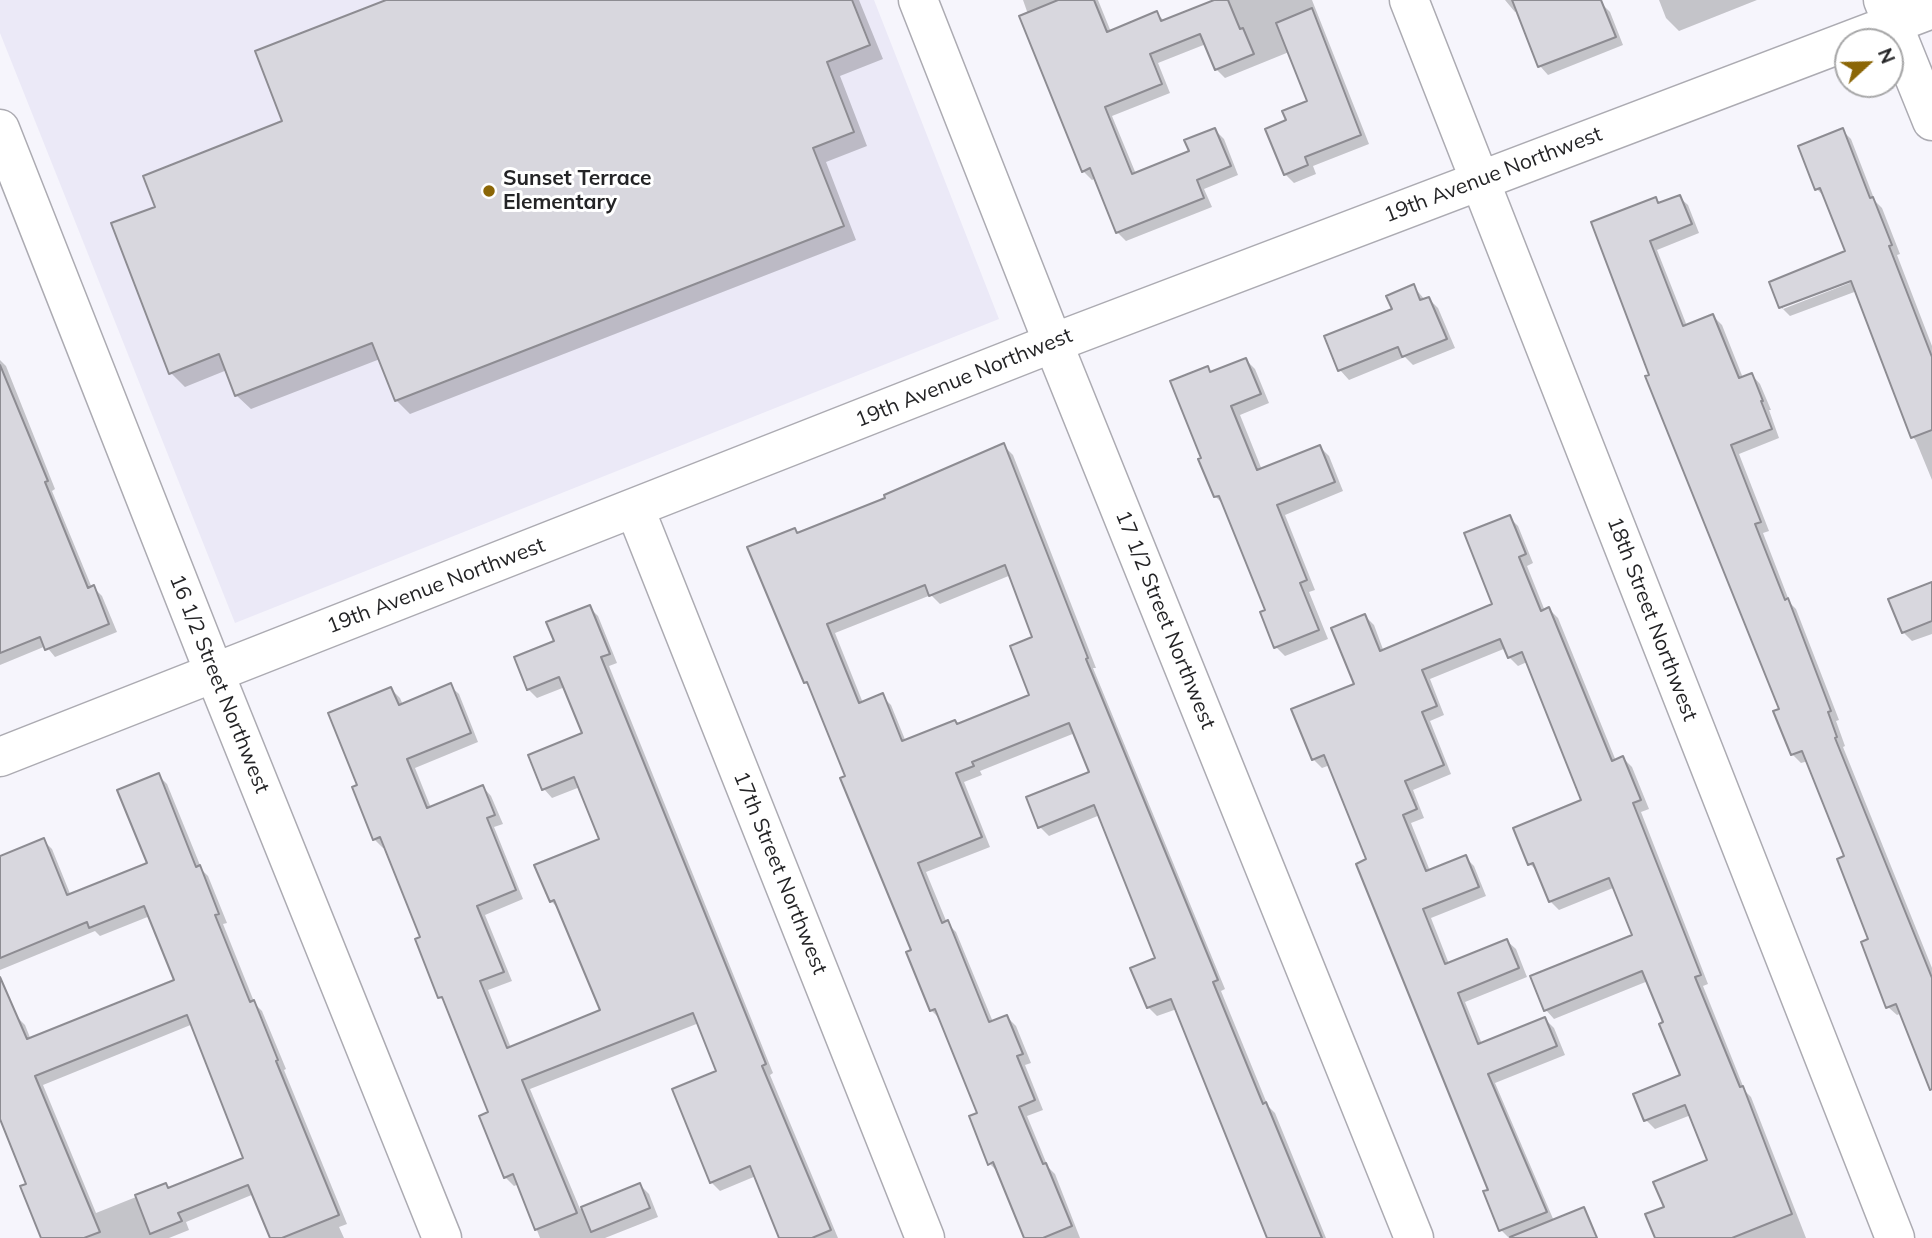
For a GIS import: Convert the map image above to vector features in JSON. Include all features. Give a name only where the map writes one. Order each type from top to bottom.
[{"type":"street","name":"17 1/2 Street Northwest","points":[[918,0],[1053,343],[1414,1238]]},
{"type":"street","name":"18th Street Northwest","points":[[1409,0],[1895,1238]]},
{"type":"street","name":"19th Avenue Northwest","points":[[0,757],[1053,343],[1480,179],[1888,12],[1932,9]]},
{"type":"street","points":[[1888,12],[1932,121]]},
{"type":"street","name":"16 1/2 Street Northwest","points":[[0,130],[214,672],[443,1238]]},
{"type":"street","name":"17th Street Northwest","points":[[635,509],[925,1238]]},
{"type":"shaded area","points":[[0,0],[874,0],[999,319],[235,623],[0,33]]},
{"type":"building","name":"Sunset Terrace Elementary","points":[[386,0],[852,0],[870,45],[827,62],[854,132],[813,148],[844,226],[395,401],[372,343],[235,396],[219,354],[169,374],[111,223],[155,207],[143,176],[282,121],[255,51]]},
{"type":"building","points":[[1058,0],[1094,0],[1107,32],[1157,11],[1161,21],[1214,0],[1228,0],[1254,54],[1215,70],[1200,34],[1150,54],[1162,84],[1105,107],[1132,174],[1189,151],[1184,140],[1215,128],[1231,166],[1197,180],[1204,198],[1116,233],[1090,168],[1082,172],[1019,16]]},
{"type":"building","points":[[1512,0],[1601,0],[1616,37],[1538,67]]},
{"type":"building","points":[[1312,8],[1361,135],[1305,157],[1308,165],[1284,175],[1265,129],[1286,120],[1282,111],[1307,101],[1276,23]]},
{"type":"building","points":[[1843,128],[1870,198],[1873,197],[1892,245],[1889,246],[1932,357],[1932,430],[1911,438],[1851,281],[1779,308],[1769,282],[1845,251],[1820,188],[1815,190],[1798,146]]},
{"type":"building","points":[[1680,195],[1692,224],[1650,241],[1683,326],[1713,314],[1739,378],[1752,373],[1763,401],[1772,429],[1731,445],[1761,522],[1755,524],[1785,600],[1788,598],[1831,711],[1828,712],[1837,737],[1835,738],[1932,978],[1930,1090],[1896,1004],[1886,1008],[1861,942],[1868,939],[1837,859],[1844,856],[1802,751],[1791,755],[1773,711],[1779,709],[1645,376],[1649,375],[1591,222],[1656,197],[1658,203]]},
{"type":"building","points":[[1414,284],[1420,300],[1429,297],[1447,339],[1402,357],[1398,347],[1338,371],[1324,336],[1392,309],[1386,296]]},
{"type":"building","points":[[1246,358],[1261,394],[1231,406],[1257,470],[1320,445],[1335,482],[1277,505],[1307,580],[1300,583],[1319,630],[1274,648],[1260,612],[1265,610],[1219,496],[1214,497],[1198,459],[1201,458],[1170,381],[1208,366],[1210,372]]},
{"type":"building","points":[[0,365],[88,588],[94,585],[109,624],[45,650],[40,637],[0,653]]},
{"type":"building","points":[[1004,443],[1088,658],[1086,659],[1218,980],[1213,982],[1322,1238],[1267,1238],[1171,999],[1147,1008],[1130,968],[1155,958],[1094,805],[1038,828],[1026,797],[1089,772],[1069,723],[972,762],[974,766],[956,773],[982,837],[918,863],[942,923],[948,920],[989,1022],[1007,1015],[1023,1054],[1017,1056],[1035,1100],[1019,1107],[1072,1226],[1043,1238],[1024,1238],[993,1162],[988,1165],[969,1116],[977,1113],[935,1009],[930,1011],[906,952],[911,950],[840,778],[845,776],[747,547],[795,528],[797,533],[885,498],[884,495]],"holes":[[[1005,565],[1032,637],[1010,646],[1029,695],[957,724],[955,720],[902,741],[883,693],[859,703],[827,624],[925,585],[929,596]]]},
{"type":"building","points":[[1510,515],[1526,554],[1519,557],[1541,611],[1549,607],[1612,761],[1623,756],[1641,800],[1633,803],[1701,975],[1695,977],[1740,1087],[1743,1086],[1792,1214],[1732,1238],[1655,1238],[1645,1214],[1664,1207],[1653,1182],[1707,1160],[1685,1105],[1644,1121],[1633,1094],[1680,1075],[1659,1024],[1663,1022],[1642,971],[1544,1011],[1530,976],[1632,935],[1609,878],[1549,902],[1533,863],[1528,865],[1513,828],[1581,800],[1522,652],[1508,658],[1500,639],[1422,670],[1437,706],[1422,712],[1444,765],[1405,781],[1417,809],[1403,815],[1426,871],[1466,855],[1479,887],[1423,909],[1445,964],[1507,939],[1519,968],[1458,993],[1478,1044],[1545,1017],[1557,1046],[1488,1074],[1547,1212],[1499,1231],[1483,1191],[1488,1190],[1356,864],[1366,859],[1324,755],[1312,760],[1291,709],[1354,684],[1331,628],[1365,614],[1380,651],[1492,604],[1464,533]]},
{"type":"building","points":[[1932,582],[1932,621],[1902,633],[1888,599]]},
{"type":"building","points":[[590,605],[610,654],[601,657],[766,1064],[762,1066],[831,1230],[812,1238],[779,1238],[750,1166],[710,1183],[672,1089],[716,1071],[693,1013],[522,1080],[577,1213],[535,1230],[513,1174],[504,1178],[479,1116],[488,1112],[442,997],[438,998],[415,939],[420,937],[380,837],[373,840],[352,787],[357,785],[328,713],[391,687],[399,705],[451,683],[471,733],[407,759],[427,808],[483,785],[495,815],[487,818],[516,890],[477,906],[504,972],[480,981],[507,1048],[600,1010],[554,900],[550,902],[534,865],[599,839],[574,777],[542,790],[528,755],[582,733],[559,677],[527,690],[514,657],[554,641],[546,622]]},
{"type":"building","points":[[159,773],[196,867],[200,865],[219,914],[215,915],[250,1002],[254,1000],[339,1215],[282,1238],[270,1238],[248,1185],[178,1213],[182,1221],[150,1234],[135,1195],[166,1183],[168,1188],[243,1158],[187,1015],[35,1076],[100,1232],[84,1238],[41,1238],[20,1186],[26,1184],[0,1119],[0,977],[27,1039],[174,980],[144,906],[89,928],[87,922],[0,958],[0,856],[44,838],[67,895],[147,863],[117,790]]},
{"type":"building","points":[[640,1183],[650,1208],[591,1232],[581,1207]]},
{"type":"building","points":[[1584,1207],[1597,1238],[1510,1237]]},
{"type":"place","name":"Sunset Terrace Elementary","points":[[489,191]]}]
